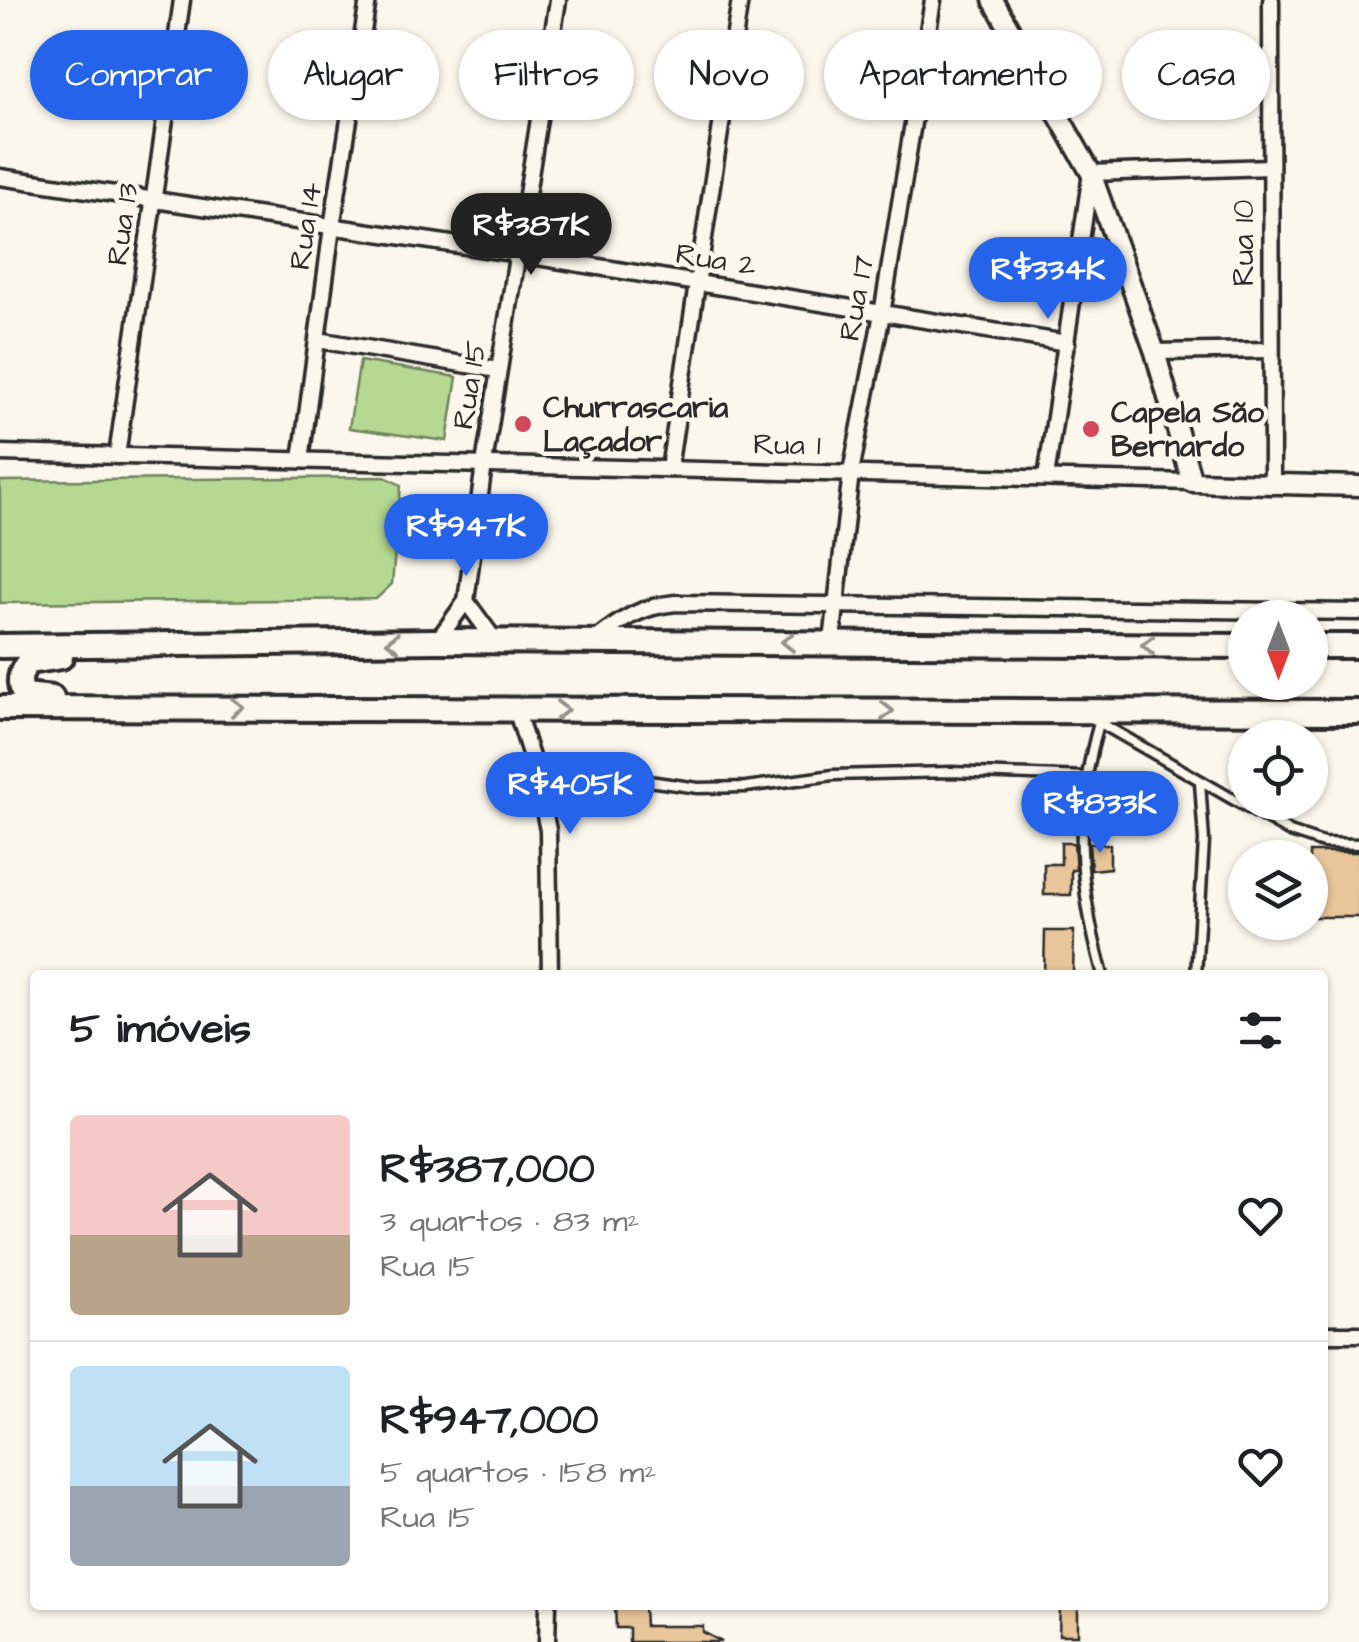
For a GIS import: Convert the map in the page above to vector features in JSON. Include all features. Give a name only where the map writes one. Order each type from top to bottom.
[{"type":"highway","points":[[0,646],[437,641],[1228,646]]},
{"type":"highway","points":[[187,645],[175,653],[156,656],[42,658],[28,662],[21,671],[20,684],[25,695],[32,698],[154,696],[198,707]]},
{"type":"highway","points":[[1328,646],[1359,646]]},
{"type":"highway","points":[[0,708],[1090,718],[1359,712]]},
{"type":"street","name":"Rua 13","points":[[117,456],[182,0]]},
{"type":"street","name":"Rua 14","points":[[301,460],[368,0]]},
{"type":"street","name":"Rua 15","points":[[466,601],[498,370],[558,0]]},
{"type":"street","points":[[669,469],[740,0]]},
{"type":"street","name":"Rua 17","points":[[832,642],[851,472],[882,314],[933,0]]},
{"type":"street","points":[[993,0],[1091,173],[1155,352],[1192,482]]},
{"type":"street","name":"Rua 10","points":[[1271,0],[1272,486]]},
{"type":"street","points":[[1091,173],[1270,167]]},
{"type":"street","points":[[1046,478],[1091,173]]},
{"type":"street","name":"Rua 2","points":[[0,177],[518,254],[1067,343]]},
{"type":"street","points":[[318,340],[498,370]]},
{"type":"street","points":[[1155,352],[1270,350]]},
{"type":"street","name":"Rua 1","points":[[0,454],[1359,486]]},
{"type":"street","points":[[437,641],[466,601],[496,642]]},
{"type":"street","points":[[592,642],[624,617],[659,604],[1359,612]]},
{"type":"street","points":[[516,710],[536,772],[550,856],[550,970]]},
{"type":"street","points":[[1328,1334],[1359,1334]]},
{"type":"street","points":[[547,1642],[548,1610]]},
{"type":"lane","points":[[1102,970],[1086,905],[1079,851],[1090,718],[1302,838],[1359,844]]},
{"type":"lane","points":[[536,772],[592,773],[698,788],[746,787],[832,775],[951,772],[1086,777]]},
{"type":"lane","points":[[1196,970],[1204,841],[1200,782]]},
{"type":"green space","points":[[360,361],[457,377],[447,441],[349,428]]},
{"type":"green space","points":[[385,477],[401,485],[392,584],[376,599],[0,603],[0,481]]},
{"type":"building","points":[[1061,843],[1074,843],[1076,870],[1071,870],[1071,895],[1044,895],[1044,864],[1061,864]]},
{"type":"building","points":[[1089,843],[1110,845],[1110,868],[1091,870]]},
{"type":"building","points":[[1328,852],[1359,852],[1359,917],[1328,917]]},
{"type":"building","points":[[1045,931],[1074,931],[1073,970],[1044,970]]},
{"type":"building","points":[[615,1610],[644,1610],[645,1626],[703,1626],[703,1632],[722,1642],[629,1642],[629,1628],[616,1628]]},
{"type":"building","points":[[1060,1610],[1078,1610],[1078,1635],[1059,1635]]},
{"type":"place","name":"Churrascaria Laçador","points":[[523,424]]},
{"type":"place","name":"Capela São Bernardo","points":[[1091,429]]}]
